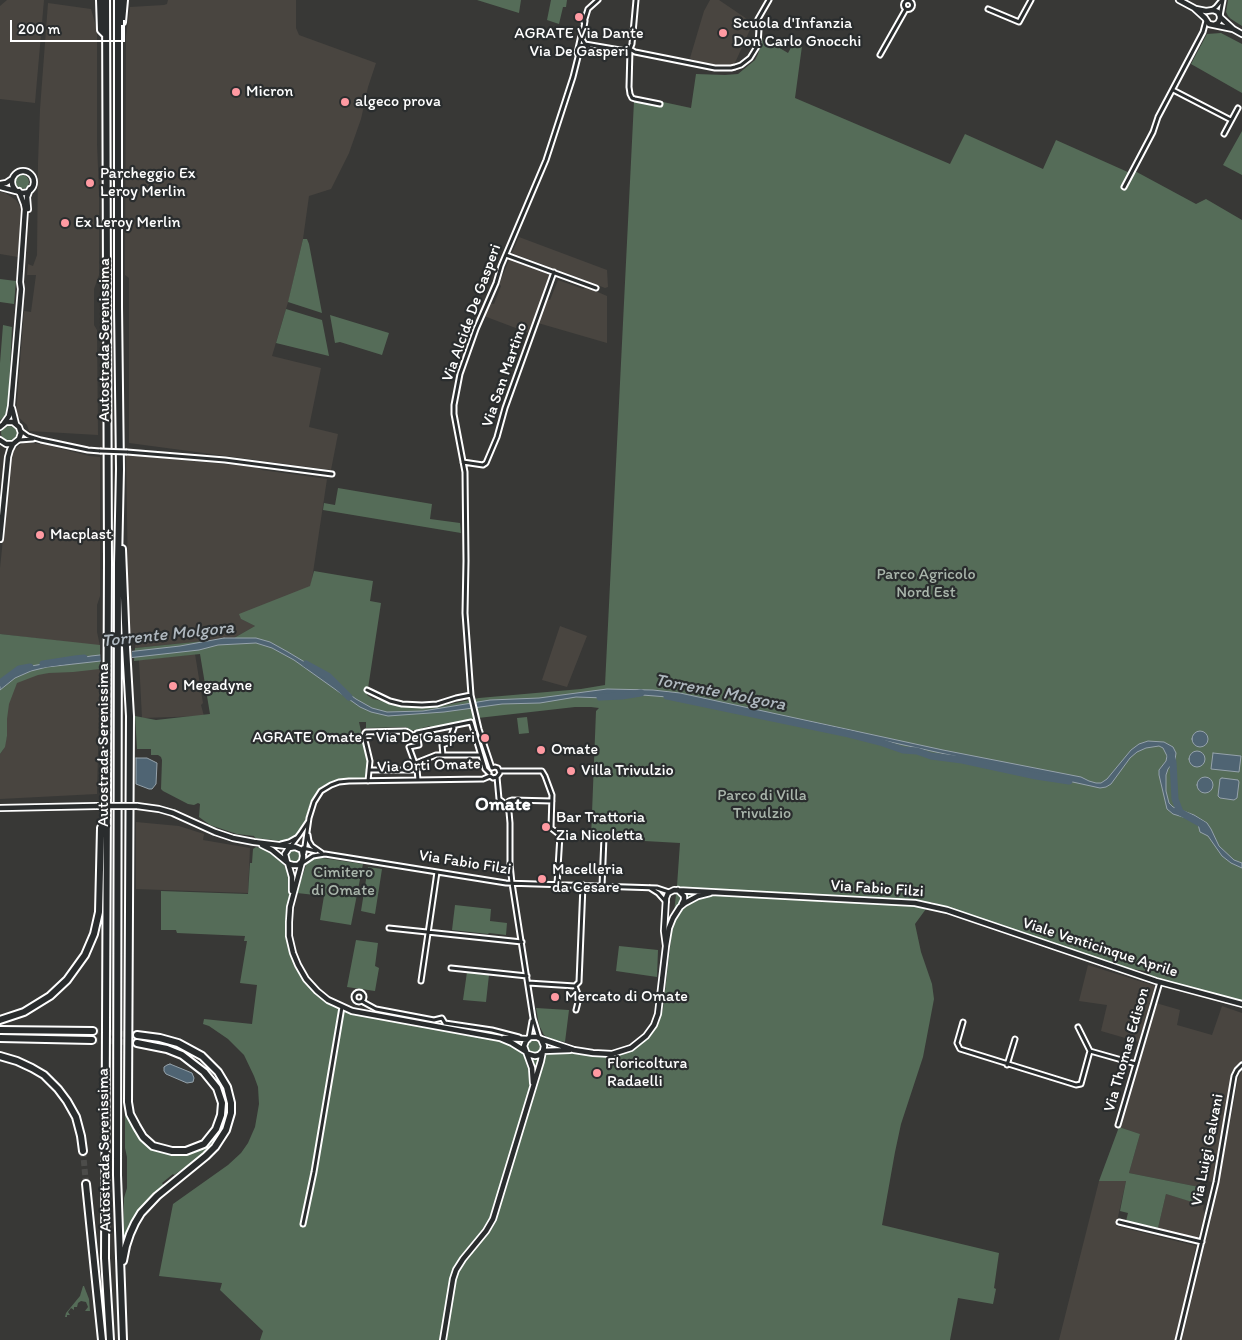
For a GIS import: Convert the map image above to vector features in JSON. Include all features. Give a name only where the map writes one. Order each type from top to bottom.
[{"type":"highway","points":[[100,0],[101,30],[106,35]]},
{"type":"highway","name":"Autostrada Serenissima","points":[[106,0],[107,815],[105,1258],[110,1340]]},
{"type":"highway","name":"Autostrada Serenissima","points":[[118,0],[118,308],[122,647],[118,663],[117,1175],[124,1340]]},
{"type":"highway","points":[[118,148],[124,2]]},
{"type":"highway","points":[[122,647],[126,663],[130,716],[129,1108],[133,1120],[141,1133],[153,1146],[172,1151],[186,1151],[204,1144],[216,1129],[221,1115],[222,1103],[217,1088],[199,1067],[182,1055],[167,1049],[137,1043]]},
{"type":"highway","points":[[0,1020],[24,1012],[50,996],[67,980],[85,955],[94,934],[99,912],[101,828],[107,815]]},
{"type":"highway","points":[[0,1030],[93,1031]]},
{"type":"highway","points":[[124,1340],[123,1266],[126,1246],[134,1224],[141,1213],[157,1196],[215,1147],[226,1130],[231,1113],[231,1103],[227,1087],[218,1072],[202,1056],[178,1043],[137,1035]]},
{"type":"highway","points":[[0,1038],[92,1040]]},
{"type":"highway","points":[[0,1056],[17,1060],[32,1068],[44,1075],[58,1089],[67,1100],[76,1117],[82,1136],[83,1151]]},
{"type":"highway","points":[[86,1184],[102,1340]]},
{"type":"street","points":[[598,0],[588,9],[584,21],[582,40],[589,46],[624,52],[630,49]]},
{"type":"street","points":[[636,0],[630,49],[630,94],[635,99],[660,104]]},
{"type":"street","points":[[630,49],[635,52],[715,68],[736,67],[745,62],[754,52],[759,38],[758,19],[769,0]]},
{"type":"street","points":[[898,0],[904,4],[906,9]]},
{"type":"street","points":[[988,9],[1019,22],[1031,0]]},
{"type":"street","points":[[1179,0],[1194,8],[1218,12],[1220,17],[1233,29],[1242,34]]},
{"type":"street","points":[[1124,187],[1203,32],[1206,14],[1222,0]]},
{"type":"street","points":[[1203,32],[1218,23],[1222,0]]},
{"type":"street","points":[[904,4],[907,1],[911,1],[913,4],[910,10],[906,9]]},
{"type":"street","points":[[1194,8],[1213,25],[1233,29]]},
{"type":"street","points":[[880,55],[906,9]]},
{"type":"street","name":"Via Alcide De Gasperi","points":[[492,768],[475,716],[472,697],[464,613],[466,561],[465,474],[453,412],[458,383],[476,329],[546,160],[573,77],[584,21]]},
{"type":"street","points":[[577,57],[581,49],[589,46]]},
{"type":"street","points":[[1173,90],[1231,120]]},
{"type":"street","points":[[1224,134],[1238,108]]},
{"type":"street","points":[[0,186],[13,178],[18,172],[27,172],[33,178],[33,184],[27,198],[28,214],[23,282],[11,406],[9,416],[2,425]]},
{"type":"street","points":[[13,178],[13,187],[18,191],[26,209],[21,290]]},
{"type":"street","points":[[0,186],[24,192],[30,189]]},
{"type":"street","points":[[506,254],[596,288]]},
{"type":"street","name":"Via San Martino","points":[[463,462],[482,465],[486,463],[497,438],[505,408],[554,272]]},
{"type":"street","points":[[11,406],[16,424],[20,430],[28,436],[41,440],[89,450],[228,460],[332,474]]},
{"type":"street","points":[[2,425],[10,422],[16,424]]},
{"type":"street","points":[[0,540],[9,451],[21,435],[20,430]]},
{"type":"street","points":[[18,440],[41,440]]},
{"type":"street","points":[[2,441],[8,445],[13,444]]},
{"type":"street","points":[[2,441],[7,453],[7,466]]},
{"type":"street","points":[[367,690],[390,701],[412,705],[437,704],[456,698],[472,697]]},
{"type":"street","name":"Via Orti Omate","points":[[292,847],[306,826],[316,799],[326,787],[339,782],[482,779],[490,774],[485,769],[471,722],[417,733],[419,744],[409,747],[416,763]]},
{"type":"street","points":[[443,755],[442,745],[448,743],[454,728],[453,726]]},
{"type":"street","name":"Via Orti Omate","points":[[368,781],[370,761],[364,736],[365,733],[406,731],[410,734]]},
{"type":"street","points":[[418,780],[416,763],[436,755],[481,756]]},
{"type":"street","points":[[497,778],[493,778],[490,774],[492,768],[496,767],[500,771],[542,772],[552,795],[552,830],[559,833],[560,836],[557,884]]},
{"type":"street","name":"Via Orti Omate","points":[[369,770],[412,770]]},
{"type":"street","points":[[443,1340],[453,1279],[459,1264],[486,1231],[493,1219],[544,1045],[533,1018],[512,883],[509,812],[507,805],[499,799],[497,778],[500,775],[500,771]]},
{"type":"street","points":[[507,805],[513,800],[552,802]]},
{"type":"street","name":"Via Fabio Filzi","points":[[2,807],[137,806],[170,812],[227,836],[254,842],[305,848],[324,853],[512,883],[659,888],[672,891],[915,903],[969,918]]},
{"type":"street","name":"Via Orti Omate","points":[[302,860],[309,818]]},
{"type":"street","points":[[308,829],[310,843],[324,853]]},
{"type":"street","points":[[279,844],[289,842],[300,834]]},
{"type":"street","points":[[602,886],[604,837]]},
{"type":"street","name":"Via Fabio Filzi","points":[[254,842],[272,850],[287,862]]},
{"type":"street","points":[[292,898],[292,879],[285,856],[292,847],[302,850],[302,860],[292,898],[289,936],[295,959],[304,976],[327,999],[357,1012],[492,1030],[522,1038]]},
{"type":"street","points":[[287,862],[292,865],[324,853]]},
{"type":"street","points":[[421,981],[437,872]]},
{"type":"street","points":[[575,986],[579,982],[583,885]]},
{"type":"street","points":[[650,888],[658,892],[672,908],[681,906]]},
{"type":"street","points":[[500,1038],[528,1038],[535,1036],[574,1050],[593,1053],[614,1054],[630,1049],[646,1036],[654,1025],[658,1014],[670,923],[684,902],[683,895],[680,892],[672,891],[666,896],[664,931],[666,946]]},
{"type":"street","name":"Via Fabio Filzi","points":[[681,906],[702,895],[721,892]]},
{"type":"street","name":"Viale Venticinque Aprile","points":[[969,918],[1160,982],[1242,1005]]},
{"type":"street","points":[[389,928],[522,942]]},
{"type":"street","points":[[451,968],[527,976]]},
{"type":"street","name":"Via Thomas Edison","points":[[1118,1125],[1160,982]]},
{"type":"street","points":[[528,983],[575,986]]},
{"type":"street","points":[[575,986],[578,994],[576,1010]]},
{"type":"street","points":[[362,1000],[376,1009],[434,1020],[442,1018],[445,1025]]},
{"type":"street","points":[[303,1224],[316,1163],[342,1007]]},
{"type":"street","points":[[533,1018],[528,1038],[524,1044],[533,1074],[533,1083]]},
{"type":"street","points":[[963,1022],[957,1043],[960,1049],[1079,1085],[1081,1084],[1090,1052],[1078,1027]]},
{"type":"street","points":[[445,1025],[500,1038],[534,1056],[539,1055],[542,1051],[574,1050]]},
{"type":"street","points":[[1007,1064],[1015,1039]]},
{"type":"street","points":[[1090,1052],[1136,1064]]},
{"type":"street","points":[[530,1062],[538,1070]]},
{"type":"street","name":"Via Luigi Galvani","points":[[1178,1340],[1216,1182],[1234,1076],[1242,1065]]},
{"type":"street","points":[[1119,1222],[1202,1242]]},
{"type":"shaded area","points":[[7,0],[44,0],[35,103],[0,99],[0,6]]},
{"type":"shaded area","points":[[168,0],[296,0],[296,28],[299,35],[376,63],[368,87],[361,119],[349,153],[331,189],[309,196],[303,239],[289,299],[272,356],[321,368],[309,427],[338,434],[331,470],[129,443],[129,278],[125,275],[126,36],[130,7],[164,5],[167,4]]},
{"type":"shaded area","name":"Scuola d'Infanzia Don Carlo Gnocchi","points":[[710,0],[719,0],[753,23],[734,65],[697,62],[690,58],[704,11]]},
{"type":"shaded area","points":[[48,3],[91,9],[97,30],[99,275],[94,289],[94,325],[97,330],[98,435],[29,431],[27,425],[16,415],[24,311],[31,312],[36,275],[27,275],[28,264],[33,266],[37,255],[40,109]]},
{"type":"shaded area","points":[[0,192],[16,200],[21,208],[18,257],[0,254]]},
{"type":"shaded area","points":[[519,237],[607,270],[608,287],[605,288],[512,253]]},
{"type":"shaded area","points":[[510,258],[550,275],[529,333],[484,316],[490,303],[494,304],[501,286],[499,284]]},
{"type":"shaded area","points":[[558,280],[583,289],[586,287],[607,296],[607,343],[538,323]]},
{"type":"shaded area","points":[[24,442],[47,445],[100,457],[100,596],[97,605],[97,632],[100,646],[0,634],[0,568],[12,451]]},
{"type":"shaded area","points":[[126,455],[256,467],[262,470],[327,479],[311,586],[241,619],[255,626],[234,638],[135,648],[136,640],[129,640]]},
{"type":"shaded area","points":[[560,626],[587,636],[567,687],[542,680]]},
{"type":"shaded area","points":[[195,654],[204,716],[142,718],[139,660]]},
{"type":"shaded area","points":[[100,669],[97,794],[0,799],[0,754],[7,736],[6,693],[18,680],[29,675]]},
{"type":"shaded area","points":[[136,822],[179,826],[204,834],[203,840],[250,848],[248,893],[136,889]]},
{"type":"shaded area","points":[[1088,965],[1155,986],[1139,1042],[1101,1031],[1107,1005],[1079,1001]]},
{"type":"shaded area","points":[[1156,1003],[1180,1010],[1177,1025],[1212,1035],[1222,1006],[1242,1013],[1242,1061],[1234,1071],[1231,1079],[1212,1182],[1201,1180],[1199,1187],[1129,1173],[1140,1134],[1119,1127]]},
{"type":"shaded area","points":[[1242,1070],[1242,1340],[1182,1340],[1216,1198],[1238,1079]]},
{"type":"shaded area","points":[[1099,1181],[1126,1181],[1116,1226],[1196,1246],[1175,1340],[1059,1340]]},
{"type":"shaded area","points":[[1166,1194],[1204,1205],[1203,1210],[1205,1213],[1198,1238],[1158,1228]]},
{"type":"green space","points":[[477,0],[521,0],[519,13]]},
{"type":"green space","points":[[551,0],[567,0],[566,7],[563,7],[559,24],[547,20]]},
{"type":"green space","points":[[1228,0],[1242,0],[1242,26],[1228,16],[1226,12]]},
{"type":"green space","points":[[1221,33],[1242,44],[1242,93],[1191,64],[1207,34]]},
{"type":"green space","name":"Parco Agricolo Nord Est","points":[[763,38],[788,53],[794,42],[802,46],[795,98],[950,164],[965,134],[1043,169],[1056,140],[1130,173],[1133,170],[1196,204],[1206,199],[1242,220],[1242,1002],[1160,979],[1146,974],[1146,971],[1125,968],[931,902],[915,924],[921,952],[932,984],[934,999],[923,1057],[901,1124],[882,1225],[999,1253],[993,1304],[958,1298],[950,1340],[260,1340],[263,1331],[220,1290],[222,1283],[159,1276],[173,1204],[228,1165],[241,1153],[255,1127],[259,1104],[258,1087],[244,1055],[228,1039],[203,1024],[204,1019],[252,1024],[257,985],[240,983],[247,941],[244,941],[245,936],[177,933],[176,930],[161,930],[161,891],[248,894],[253,849],[256,847],[268,850],[280,858],[290,880],[286,926],[288,947],[292,960],[307,984],[322,999],[344,1012],[506,1042],[535,1058],[557,1052],[612,1057],[631,1051],[643,1043],[659,1022],[663,1009],[680,843],[591,838],[596,711],[599,708],[591,707],[575,707],[478,718],[479,721],[432,730],[430,726],[407,731],[407,727],[366,728],[366,722],[359,722],[368,763],[366,778],[335,780],[319,788],[310,804],[303,827],[297,835],[286,841],[255,838],[254,836],[237,834],[210,825],[199,817],[200,804],[188,804],[161,789],[161,757],[151,755],[151,749],[137,749],[135,716],[156,720],[210,714],[200,654],[134,661],[135,648],[234,638],[255,626],[241,619],[239,614],[310,586],[314,571],[373,581],[370,601],[381,603],[367,695],[373,699],[410,707],[437,707],[479,698],[581,689],[605,685],[634,101],[662,105],[663,102],[691,108],[696,74],[738,74],[755,60]]},
{"type":"green space","points":[[1242,131],[1242,175],[1223,165]]},
{"type":"green space","points":[[22,175],[27,177],[29,182],[27,187],[22,189],[17,187],[15,182],[17,177]]},
{"type":"green space","points":[[303,239],[307,239],[309,244],[322,313],[288,302]]},
{"type":"green space","points":[[0,279],[16,281],[14,304],[0,302]]},
{"type":"green space","points":[[286,309],[322,320],[329,356],[276,343]]},
{"type":"green space","points":[[330,315],[389,333],[382,355],[340,342],[335,343]]},
{"type":"green space","points":[[3,325],[12,327],[8,413],[0,420],[0,363]]},
{"type":"green space","points":[[6,425],[12,425],[17,430],[15,439],[6,441],[1,436],[1,430]]},
{"type":"green space","points":[[338,488],[432,504],[430,519],[460,523],[461,533],[323,510],[324,503],[335,505]]},
{"type":"green space","points":[[0,634],[100,645],[100,669],[49,673],[17,683],[9,704],[5,747],[0,754]]},
{"type":"green space","points":[[527,717],[529,733],[519,734],[517,718]]},
{"type":"green space","points":[[291,849],[297,849],[301,856],[297,863],[291,863],[287,859],[287,853]]},
{"type":"green space","name":"Cimitero di Omate","points":[[315,857],[363,864],[351,925],[320,920],[324,896],[297,893],[306,865]]},
{"type":"green space","points":[[368,867],[382,869],[375,914],[361,911]]},
{"type":"green space","points":[[455,905],[491,909],[490,921],[507,923],[506,935],[452,930]]},
{"type":"green space","points":[[356,940],[378,943],[375,966],[379,968],[375,991],[347,987]]},
{"type":"green space","points":[[619,946],[658,950],[657,977],[616,971]]},
{"type":"green space","points":[[467,972],[489,975],[486,1002],[463,1000]]},
{"type":"green space","points":[[536,1008],[569,1010],[565,1042],[550,1039],[544,1035],[539,1025]]},
{"type":"green space","points":[[534,1038],[542,1046],[534,1054],[526,1046]]},
{"type":"green space","points":[[125,1090],[127,1102],[152,1147],[165,1153],[187,1154],[206,1145],[214,1138],[215,1140],[203,1155],[162,1183],[165,1187],[156,1194],[123,1244],[124,1198],[127,1188]]},
{"type":"green space","points":[[1119,1127],[1140,1134],[1129,1173],[1199,1187],[1198,1195],[1204,1200],[1202,1205],[1166,1194],[1158,1228],[1126,1221],[1128,1213],[1120,1211],[1126,1181],[1099,1181]]},
{"type":"green space","points":[[83,1286],[89,1299],[90,1311],[85,1311],[88,1307],[86,1302],[81,1301],[77,1307],[74,1307],[74,1310],[71,1308],[68,1312],[70,1315],[65,1317],[66,1313],[80,1296]]},
{"type":"water","name":"Torrente Molgora","points":[[224,638],[256,638],[270,642],[308,664],[356,699],[372,708],[387,712],[423,711],[490,700],[539,698],[607,689],[653,690],[680,693],[943,750],[1081,777],[1096,783],[1101,783],[1107,779],[1131,750],[1139,744],[1148,741],[1164,742],[1173,747],[1176,753],[1175,760],[1166,775],[1166,791],[1169,803],[1173,807],[1194,815],[1207,823],[1219,846],[1234,860],[1242,863],[1242,868],[1222,856],[1208,836],[1200,832],[1196,821],[1173,814],[1167,809],[1159,770],[1166,761],[1167,756],[1163,748],[1159,746],[1137,752],[1130,758],[1111,784],[1100,788],[679,698],[629,694],[605,698],[576,697],[540,703],[502,704],[444,712],[388,716],[360,707],[294,660],[272,648],[256,643],[218,645],[199,650],[47,667],[15,678],[0,690],[0,682],[17,671],[31,666],[91,656],[180,646]]},
{"type":"water","points":[[1200,731],[1206,733],[1208,739],[1206,745],[1200,747],[1194,745],[1192,739],[1194,733]]},
{"type":"water","points":[[1197,751],[1203,753],[1205,759],[1203,765],[1197,767],[1191,765],[1189,759],[1191,753]]},
{"type":"water","points":[[1213,753],[1241,756],[1239,772],[1211,769]]},
{"type":"water","points":[[136,758],[147,758],[157,763],[156,784],[152,789],[136,784]]},
{"type":"water","points":[[1202,777],[1208,777],[1213,782],[1211,791],[1202,793],[1197,788],[1197,782]]},
{"type":"water","points":[[1220,779],[1238,780],[1237,798],[1234,800],[1218,796]]},
{"type":"water","points":[[170,1064],[192,1073],[193,1082],[187,1083],[166,1074],[164,1067]]},
{"type":"pier","points":[[132,649],[132,661],[101,663],[100,652]]},
{"type":"waterway","name":"Torrente Molgora","points":[[43,664],[84,658]]},
{"type":"waterway","name":"Torrente Molgora","points":[[306,664],[328,676],[349,697]]},
{"type":"waterway","name":"Torrente Molgora","points":[[0,683],[19,669],[30,667]]},
{"type":"waterway","name":"Torrente Molgora","points":[[600,697],[641,693]]},
{"type":"waterway","name":"Torrente Molgora","points":[[667,696],[849,734],[931,756],[962,760],[1069,781]]},
{"type":"waterway","name":"Torrente Molgora","points":[[1171,756],[1175,799],[1180,812],[1203,825]]},
{"type":"tunnel","points":[[93,1031],[137,1035]]},
{"type":"tunnel","points":[[92,1040],[137,1043]]},
{"type":"tunnel","points":[[83,1151],[86,1184]]},
{"type":"place","name":"AGRATE Via Dante Via De Gasperi","points":[[579,17]]},
{"type":"place","name":"Scuola d'Infanzia Don Carlo Gnocchi","points":[[723,33]]},
{"type":"place","name":"Micron","points":[[236,92]]},
{"type":"place","name":"algeco prova","points":[[345,102]]},
{"type":"place","name":"Parcheggio Ex Leroy Merlin","points":[[90,183]]},
{"type":"place","name":"Ex Leroy Merlin","points":[[65,223]]},
{"type":"place","name":"Macplast","points":[[40,535]]},
{"type":"place","name":"Megadyne","points":[[173,686]]},
{"type":"place","name":"AGRATE Omate - Via De Gasperi","points":[[485,738]]},
{"type":"place","name":"Omate","points":[[541,750]]},
{"type":"place","name":"Villa Trivulzio","points":[[571,771]]},
{"type":"place","name":"Bar Trattoria Zia Nicoletta","points":[[546,827]]},
{"type":"place","name":"Macelleria da Cesare","points":[[542,879]]},
{"type":"place","name":"Mercato di Omate","points":[[555,997]]},
{"type":"place","name":"Floricoltura Radaelli","points":[[597,1073]]},
{"type":"district","name":"Omate","points":[[503,805]]},
{"type":"park label","name":"Parco di Villa Trivulzio","points":[[762,805]]}]
